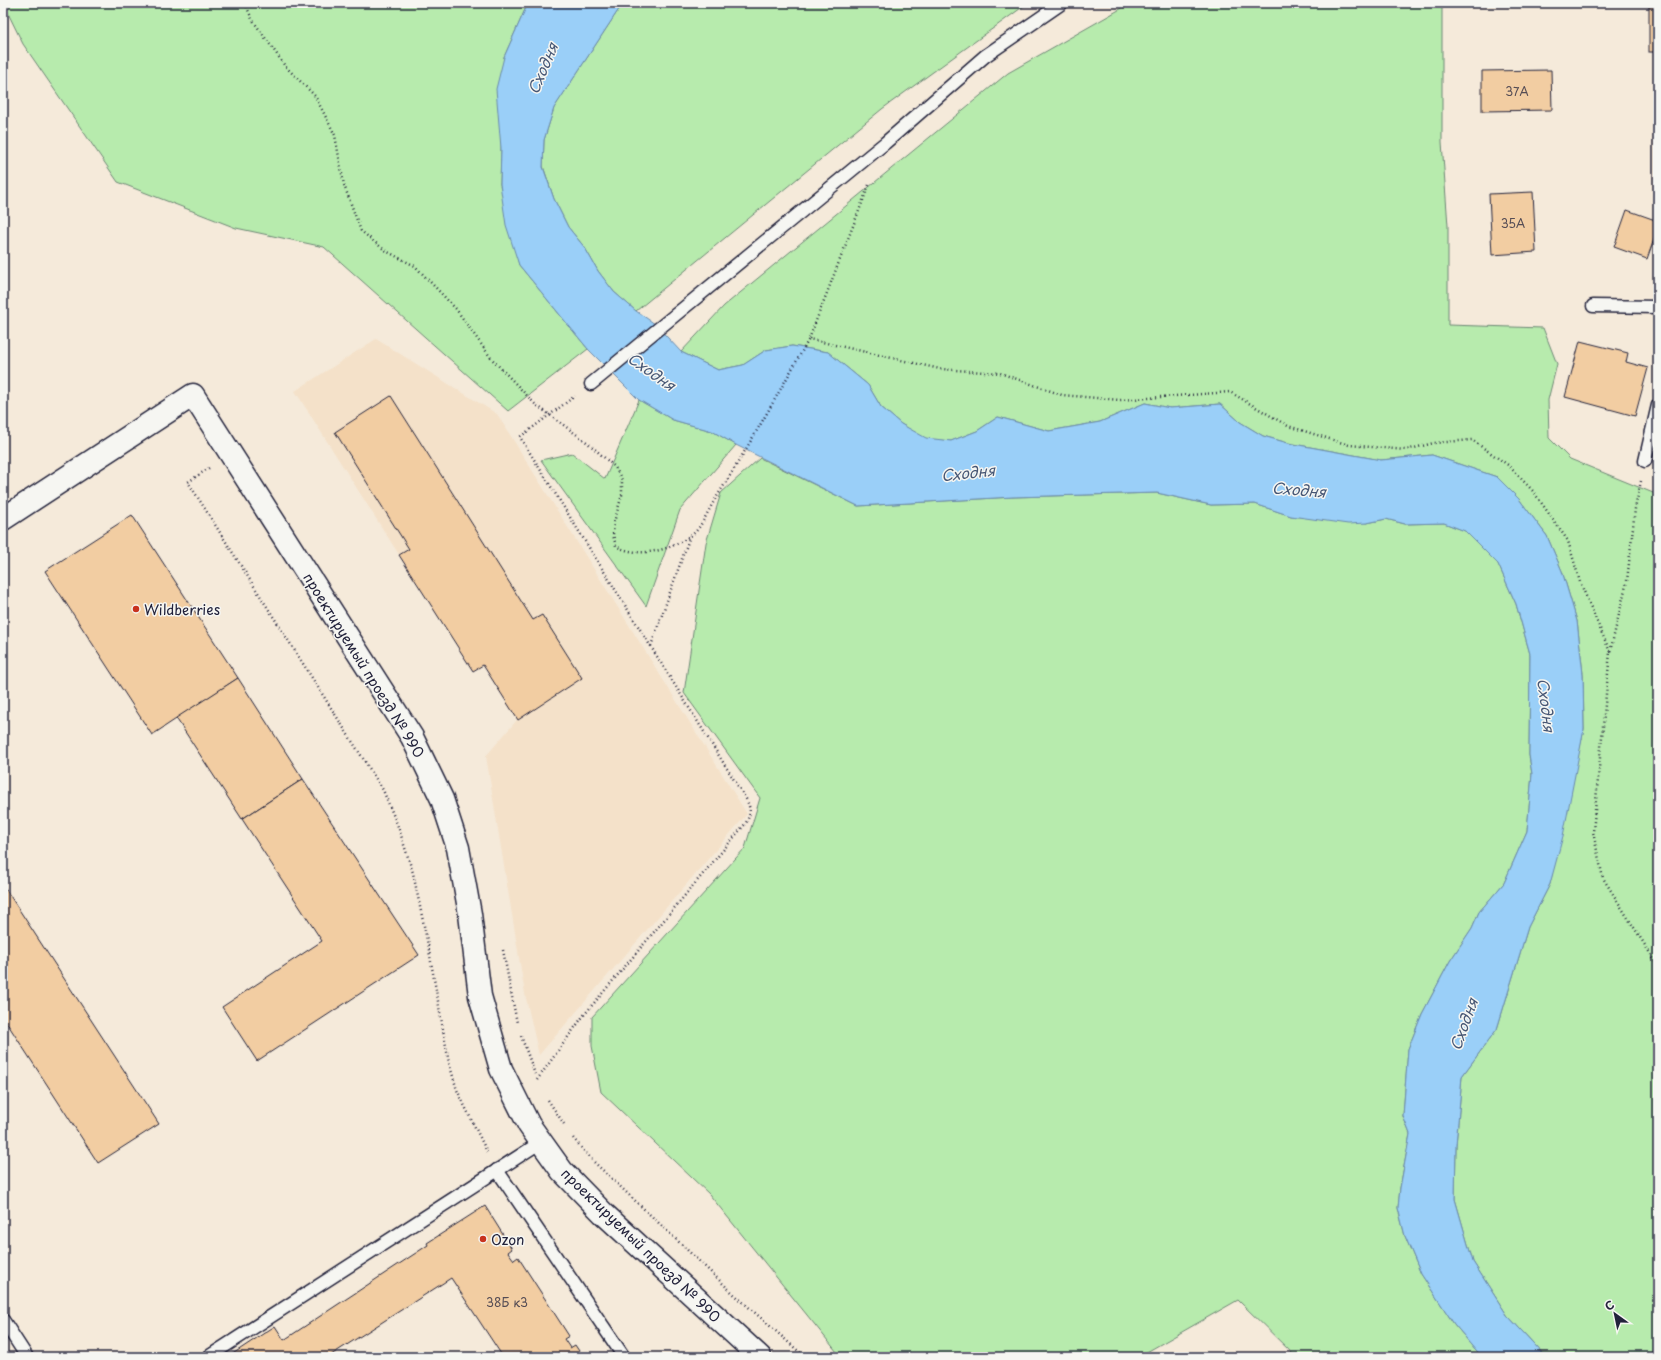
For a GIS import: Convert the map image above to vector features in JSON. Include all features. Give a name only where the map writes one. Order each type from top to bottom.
[{"type":"street","name":"проектируемый проезд № 990","points":[[3,519],[193,395],[412,737],[442,800],[458,848],[470,914],[480,996],[501,1069],[528,1125],[562,1171],[603,1213],[760,1357]]},
{"type":"lane","points":[[591,384],[885,143],[985,56],[1062,3]]},
{"type":"lane","points":[[1593,306],[1658,308]]},
{"type":"lane","points":[[1645,461],[1658,404]]},
{"type":"lane","points":[[208,1357],[541,1142]]},
{"type":"lane","points":[[497,1170],[624,1357]]},
{"type":"lane","points":[[3,1320],[27,1357]]},
{"type":"path","points":[[245,3],[252,19],[285,66],[315,96],[335,135],[344,185],[361,231],[386,251],[414,266],[456,309],[491,358],[535,404],[588,443],[615,467],[622,480],[622,495],[614,522],[613,536],[616,546],[627,552],[653,552],[668,547],[694,534],[740,461],[810,339],[885,143]]},
{"type":"path","points":[[810,339],[940,369],[1000,373],[1062,395],[1120,400],[1230,392],[1288,426],[1349,445],[1406,450],[1434,442],[1472,440],[1508,465],[1533,492],[1568,541],[1580,582],[1610,652]]},
{"type":"path","points":[[537,1080],[584,1015],[746,823],[751,814],[751,808],[746,799],[520,437],[591,384]]},
{"type":"path","points":[[1645,461],[1635,509],[1627,581],[1610,652],[1594,832],[1603,878],[1658,966]]},
{"type":"path","points":[[651,647],[690,535]]},
{"type":"shaded area","points":[[376,339],[497,414],[747,814],[539,1055],[525,994],[486,756],[517,720],[483,665],[473,671],[295,391]]},
{"type":"green space","points":[[3,3],[528,3],[504,57],[500,184],[519,265],[588,349],[508,411],[324,247],[236,228],[118,182],[23,44]]},
{"type":"green space","points":[[623,3],[1028,3],[882,109],[636,311],[614,292],[598,271],[585,248],[568,227],[554,199],[543,166],[544,140],[554,108]]},
{"type":"green space","points":[[1131,3],[1442,3],[1442,142],[1448,226],[1448,325],[1543,328],[1557,364],[1548,400],[1549,438],[1570,459],[1658,495],[1658,1357],[1546,1357],[1507,1315],[1473,1262],[1455,1199],[1456,1145],[1462,1076],[1497,1029],[1528,927],[1550,884],[1584,729],[1583,674],[1577,621],[1562,571],[1547,536],[1519,499],[1497,477],[1432,455],[1381,460],[1288,443],[1263,436],[1240,422],[1220,404],[1170,408],[1145,403],[1100,422],[1049,431],[998,417],[977,431],[951,441],[926,439],[901,424],[881,407],[868,385],[828,352],[792,346],[766,350],[743,365],[718,370],[681,352],[724,306],[1008,73]]},
{"type":"green space","points":[[639,400],[673,420],[712,431],[736,445],[680,510],[646,606],[541,460],[572,453],[605,479]]},
{"type":"green space","points":[[760,458],[858,506],[1013,497],[1157,493],[1211,505],[1255,504],[1291,516],[1367,523],[1386,519],[1405,524],[1444,523],[1465,531],[1498,564],[1516,604],[1530,654],[1529,755],[1532,774],[1527,831],[1504,883],[1479,912],[1472,928],[1450,961],[1422,1014],[1408,1049],[1403,1116],[1410,1134],[1400,1188],[1398,1208],[1405,1236],[1421,1274],[1454,1324],[1482,1357],[1296,1357],[1238,1300],[1138,1357],[841,1357],[709,1194],[601,1092],[592,1046],[592,1017],[745,848],[760,798],[684,693],[706,543],[721,493]]},
{"type":"water","name":"Сходня","points":[[528,3],[623,3],[554,108],[544,140],[543,167],[554,199],[568,227],[585,248],[598,271],[614,292],[636,311],[655,324],[681,352],[718,370],[743,365],[766,350],[792,346],[828,352],[868,385],[881,407],[901,424],[926,438],[951,441],[977,431],[998,417],[1049,431],[1100,422],[1145,403],[1170,408],[1220,404],[1240,422],[1263,436],[1288,443],[1381,460],[1432,455],[1497,477],[1519,499],[1547,536],[1562,571],[1577,621],[1583,674],[1584,729],[1563,836],[1550,884],[1528,927],[1497,1029],[1462,1076],[1456,1145],[1455,1199],[1473,1262],[1507,1315],[1546,1357],[1482,1357],[1454,1324],[1421,1274],[1405,1236],[1398,1208],[1400,1188],[1410,1134],[1403,1116],[1408,1049],[1422,1014],[1450,961],[1472,928],[1479,912],[1504,883],[1527,831],[1532,774],[1529,755],[1530,654],[1516,604],[1498,564],[1465,531],[1444,523],[1405,524],[1386,519],[1367,523],[1348,524],[1291,516],[1255,504],[1211,505],[1157,493],[1013,497],[858,506],[736,445],[712,431],[673,420],[639,400],[588,349],[519,265],[506,225],[500,184],[501,148],[496,89],[504,57]]},
{"type":"building","points":[[1649,3],[1658,3],[1658,52],[1649,52]]},
{"type":"building","points":[[1551,70],[1552,110],[1482,111],[1482,71]]},
{"type":"building","points":[[1533,192],[1536,252],[1492,255],[1489,194]]},
{"type":"building","points":[[1627,210],[1658,221],[1658,228],[1647,259],[1614,247]]},
{"type":"building","points":[[1580,341],[1628,353],[1626,362],[1648,368],[1635,416],[1565,397]]},
{"type":"building","points":[[391,396],[533,620],[542,615],[582,678],[518,720],[483,665],[473,671],[399,555],[409,549],[335,432]]},
{"type":"building","points":[[132,515],[238,678],[152,735],[45,571]]},
{"type":"building","points":[[238,678],[303,779],[242,819],[176,718]]},
{"type":"building","points":[[303,779],[419,955],[257,1061],[222,1007],[322,941],[242,819]]},
{"type":"building","points":[[3,885],[159,1124],[98,1163],[3,1017]]},
{"type":"building","points":[[485,1206],[512,1249],[508,1252],[514,1260],[518,1257],[569,1336],[564,1339],[570,1348],[575,1345],[583,1357],[503,1357],[451,1278],[328,1357],[228,1357],[275,1326],[284,1340],[428,1245],[427,1243]]},
{"type":"place","name":"Wildberries","points":[[136,609]]},
{"type":"place","name":"Ozon","points":[[483,1239]]}]
